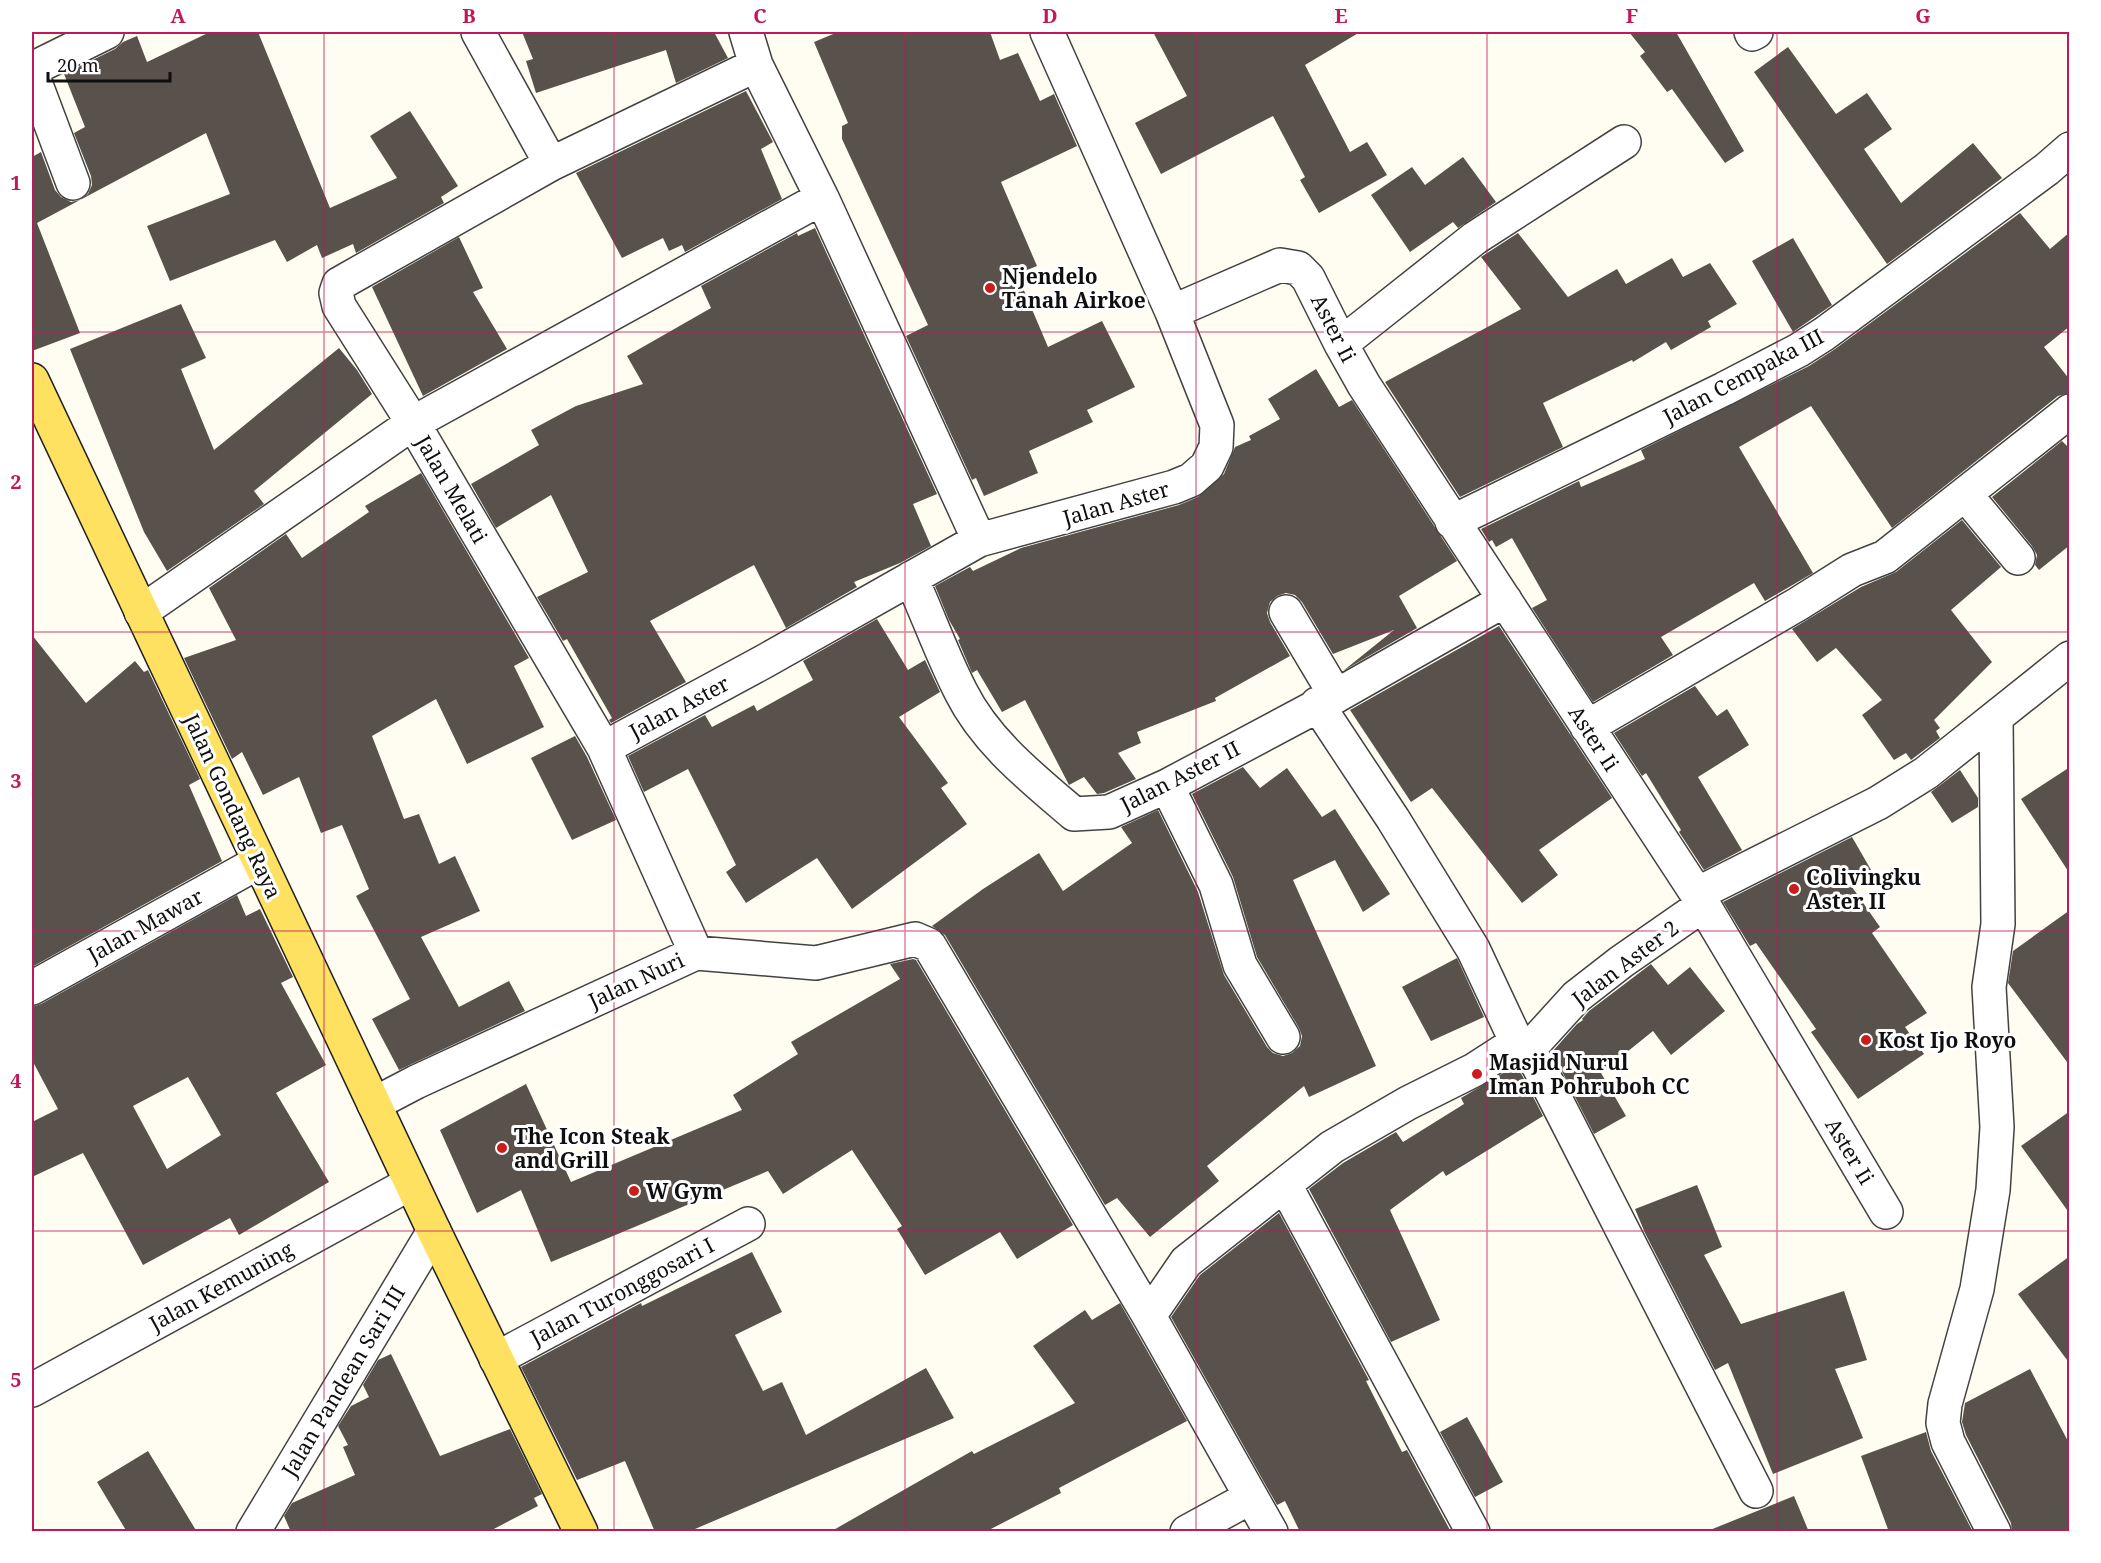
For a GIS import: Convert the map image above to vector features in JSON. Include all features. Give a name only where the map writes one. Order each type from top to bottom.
[{"type":"main road","name":"Jalan Gondang Raya","points":[[32,380],[411,1183],[581,1532]]},
{"type":"street","points":[[32,69],[107,32]]},
{"type":"street","points":[[478,32],[551,164]]},
{"type":"street","points":[[746,32],[756,65],[822,198],[979,540]]},
{"type":"street","points":[[1751,32],[1752,34],[1756,32]]},
{"type":"street","name":"Jalan Aster","points":[[604,748],[765,661],[979,540],[1174,487],[1191,480],[1207,466],[1216,447],[1217,425],[1173,312],[1049,33]]},
{"type":"street","points":[[756,65],[551,164],[339,284],[336,293],[339,306],[413,423],[822,198]]},
{"type":"street","points":[[32,74],[73,183]]},
{"type":"street","points":[[1341,344],[1475,238],[1624,142]]},
{"type":"street","name":"Jalan Cempaka III","points":[[1452,522],[1799,350],[1824,334],[2047,169],[2070,149]]},
{"type":"street","name":"Aster Ii","points":[[1173,312],[1280,265],[1298,268],[1308,278],[1364,385],[1700,900],[1886,1212]]},
{"type":"street","points":[[1587,727],[1852,570],[1885,557],[2070,411]]},
{"type":"street","name":"Jalan Melati","points":[[141,612],[413,423],[604,748]]},
{"type":"street","points":[[1965,494],[2018,558]]},
{"type":"street","name":"Jalan Aster II","points":[[910,578],[962,694],[983,725],[1017,766],[1074,814],[1108,812],[1167,786],[1505,600]]},
{"type":"street","points":[[1286,612],[1326,700],[1393,819],[1473,949],[1523,1049],[1538,1065],[1756,1491]]},
{"type":"street","name":"Jalan Aster 2","points":[[1523,1049],[1576,997],[1700,900],[1878,803],[1926,772],[2070,658]]},
{"type":"street","points":[[1994,1532],[1948,1442],[1943,1423],[1945,1404],[1977,1289],[1993,1190],[1997,1127],[1989,987],[1998,924],[1996,718]]},
{"type":"street","name":"Jalan Nuri","points":[[374,1104],[416,1082],[696,953],[604,748]]},
{"type":"street","points":[[1167,786],[1216,885],[1240,965],[1283,1037]]},
{"type":"street","name":"Jalan Mawar","points":[[32,988],[259,862]]},
{"type":"street","points":[[696,953],[816,963],[915,939],[929,945],[1149,1316],[1271,1532]]},
{"type":"street","points":[[1149,1316],[1186,1262],[1332,1148],[1389,1114],[1474,1070],[1508,1048],[1523,1049]]},
{"type":"street","name":"Jalan Kemuning","points":[[32,1390],[411,1183]]},
{"type":"street","points":[[1285,1185],[1473,1532]]},
{"type":"street","name":"Jalan Turonggosari I","points":[[496,1359],[748,1224]]},
{"type":"street","name":"Jalan Pandean Sari III","points":[[253,1532],[434,1231]]},
{"type":"street","points":[[1187,1532],[1251,1497]]},
{"type":"building","points":[[210,32],[258,32],[330,208],[397,178],[370,136],[410,111],[458,186],[441,197],[444,203],[356,253],[353,244],[322,258],[317,245],[287,262],[275,240],[170,281],[147,226],[230,194],[206,133],[80,200],[88,194],[92,185],[91,176],[74,133],[85,127],[64,74],[137,36],[147,62]]},
{"type":"building","points":[[522,32],[714,32],[728,58],[676,83],[666,50],[536,93],[526,61],[533,59]]},
{"type":"building","points":[[838,32],[990,32],[1000,60],[1018,53],[1040,101],[1054,94],[1077,146],[1001,182],[1037,266],[1017,274],[1048,347],[1102,321],[1135,387],[1087,410],[1093,422],[1029,451],[1038,473],[984,496],[976,478],[972,480],[906,336],[928,325],[842,139],[842,126],[848,123],[814,42]]},
{"type":"building","points":[[1153,32],[1360,32],[1305,65],[1350,152],[1367,142],[1387,175],[1319,213],[1300,180],[1305,177],[1273,116],[1161,174],[1135,123],[1187,96]]},
{"type":"building","points":[[1629,32],[1676,32],[1744,151],[1725,163],[1672,89],[1667,92],[1640,56],[1645,52]]},
{"type":"building","points":[[1788,47],[1836,114],[1867,93],[1892,129],[1864,149],[1901,203],[1973,143],[2002,178],[1887,264],[1754,72]]},
{"type":"building","points":[[746,91],[773,142],[761,149],[782,199],[685,252],[682,245],[669,251],[663,238],[622,258],[576,173]]},
{"type":"building","points":[[41,152],[55,190],[61,197],[71,202],[80,200],[37,223],[80,333],[32,351],[32,157]]},
{"type":"building","points":[[1463,157],[1496,202],[1458,228],[1453,222],[1410,252],[1371,195],[1412,167],[1425,185]]},
{"type":"building","points":[[2020,213],[2050,249],[2070,232],[2070,326],[2044,347],[2070,380],[2070,393],[2058,396],[1892,528],[1811,406],[1739,447],[1813,573],[1765,601],[1754,583],[1661,637],[1673,655],[1593,702],[1532,608],[1547,600],[1512,538],[1496,547],[1492,540],[1489,542],[1481,529],[1579,481],[1581,487],[1645,459],[1641,450],[1809,366]]},
{"type":"building","points":[[815,228],[937,494],[913,504],[931,546],[900,563],[854,582],[857,587],[786,628],[754,565],[650,621],[686,682],[611,723],[609,720],[612,718],[567,639],[563,641],[537,597],[588,572],[551,495],[496,528],[471,484],[539,445],[531,430],[576,406],[643,384],[627,356],[711,308],[701,286],[797,233],[798,236]]},
{"type":"building","points":[[1518,233],[1568,297],[1617,269],[1626,284],[1672,258],[1683,277],[1710,263],[1737,304],[1708,321],[1711,327],[1671,350],[1666,342],[1633,362],[1632,360],[1543,403],[1563,447],[1460,497],[1385,382],[1521,309],[1481,257]]},
{"type":"building","points":[[459,237],[483,288],[473,292],[507,349],[423,396],[372,287]]},
{"type":"building","points":[[1793,238],[1832,305],[1793,332],[1752,261]]},
{"type":"building","points":[[181,304],[206,358],[181,369],[214,450],[339,348],[357,370],[372,394],[254,491],[264,504],[167,571],[144,532],[70,349]]},
{"type":"building","points":[[1316,369],[1339,407],[1352,400],[1457,561],[1399,596],[1417,628],[1343,671],[1394,630],[1333,654],[1302,602],[1295,595],[1286,593],[1277,596],[1270,602],[1267,613],[1290,656],[1215,698],[1216,701],[1137,732],[1141,743],[1118,753],[1136,779],[1097,794],[1084,777],[1069,785],[1025,700],[1002,712],[977,670],[972,673],[958,640],[960,639],[949,620],[935,586],[970,567],[973,571],[1021,548],[1179,505],[1198,497],[1224,474],[1235,447],[1251,440],[1249,436],[1280,419],[1268,399]]},
{"type":"building","points":[[2062,441],[2070,449],[2070,545],[2039,570],[2035,565],[2037,555],[2032,546],[1992,497]]},
{"type":"building","points":[[421,473],[529,658],[514,666],[544,727],[467,764],[436,699],[372,736],[404,819],[419,814],[439,864],[455,856],[480,911],[421,937],[459,1007],[509,981],[525,1011],[399,1070],[372,1019],[410,999],[356,896],[369,889],[342,825],[321,833],[299,777],[263,795],[242,752],[232,759],[184,658],[236,640],[209,588],[286,534],[302,558],[369,512],[365,506]]},
{"type":"building","points":[[1962,520],[2001,567],[1951,610],[1992,662],[1934,720],[1940,728],[1936,731],[1940,738],[1911,760],[1906,753],[1894,760],[1862,715],[1882,700],[1836,648],[1817,662],[1792,629],[1861,587],[1896,572]]},
{"type":"building","points":[[877,619],[908,670],[925,660],[940,692],[899,717],[948,783],[941,788],[967,824],[852,909],[817,858],[746,903],[726,872],[736,865],[688,769],[644,792],[628,756],[705,715],[712,727],[754,705],[757,711],[813,680],[803,661]]},
{"type":"building","points":[[1499,626],[1612,798],[1539,850],[1558,875],[1522,903],[1432,788],[1411,802],[1350,710]]},
{"type":"building","points":[[32,635],[86,703],[135,661],[144,672],[148,670],[200,779],[189,785],[222,861],[32,967]]},
{"type":"building","points":[[1695,686],[1717,716],[1727,709],[1749,745],[1698,777],[1742,850],[1704,870],[1679,832],[1681,830],[1646,773],[1642,776],[1614,733]]},
{"type":"building","points":[[575,736],[616,820],[572,840],[531,758]]},
{"type":"building","points":[[1243,767],[1260,788],[1287,768],[1322,817],[1335,809],[1390,894],[1363,912],[1335,860],[1293,880],[1376,1066],[1309,1097],[1304,1086],[1207,1166],[1219,1181],[1150,1237],[1117,1198],[1105,1205],[945,935],[932,926],[983,889],[1039,853],[1063,891],[1132,843],[1121,827],[1158,810],[1198,892],[1224,975],[1267,1047],[1273,1053],[1283,1056],[1292,1053],[1300,1046],[1302,1036],[1299,1028],[1257,957],[1233,877],[1192,794]]},
{"type":"building","points":[[2070,767],[2070,874],[2021,799]]},
{"type":"building","points":[[1960,770],[1978,798],[1978,807],[1952,823],[1931,792]]},
{"type":"building","points":[[1852,837],[1874,875],[1852,887],[1880,927],[1872,933],[1927,1013],[1905,1027],[1924,1054],[1858,1099],[1811,1032],[1816,1029],[1756,943],[1750,946],[1723,902]]},
{"type":"building","points":[[237,895],[246,916],[260,909],[293,977],[281,983],[326,1065],[276,1093],[329,1182],[239,1235],[230,1218],[143,1265],[83,1153],[32,1177],[32,1122],[58,1109],[32,1060],[32,1007]],"holes":[[[188,1077],[221,1135],[167,1169],[133,1106]]]},
{"type":"building","points":[[2070,910],[2070,1066],[2008,983],[2013,951]]},
{"type":"building","points":[[1457,958],[1484,1017],[1431,1041],[1402,987]]},
{"type":"building","points":[[916,960],[1073,1225],[1017,1259],[1000,1232],[925,1275],[897,1229],[902,1226],[852,1150],[783,1194],[768,1171],[551,1262],[521,1190],[477,1213],[440,1130],[526,1084],[571,1182],[742,1110],[733,1095],[798,1054],[791,1042],[900,979],[890,964]]},
{"type":"building","points":[[1651,964],[1668,985],[1690,967],[1725,1011],[1671,1055],[1653,1031],[1601,1073],[1626,1116],[1594,1134],[1552,1052],[1589,1011]]},
{"type":"building","points":[[1515,1066],[1543,1116],[1446,1176],[1443,1171],[1390,1210],[1440,1320],[1391,1342],[1309,1189],[1343,1163],[1396,1132],[1403,1142],[1464,1104],[1461,1098]]},
{"type":"building","points":[[2070,1111],[2070,1214],[2021,1146]]},
{"type":"building","points":[[1697,1185],[1722,1247],[1704,1255],[1741,1324],[1844,1291],[1867,1360],[1835,1369],[1863,1438],[1773,1474],[1728,1363],[1715,1370],[1635,1209]]},
{"type":"building","points":[[1279,1213],[1369,1380],[1366,1381],[1402,1452],[1407,1450],[1451,1532],[1300,1532],[1285,1501],[1277,1505],[1171,1317],[1200,1275]]},
{"type":"building","points":[[752,1252],[782,1312],[735,1335],[763,1391],[782,1382],[806,1435],[926,1368],[954,1418],[688,1532],[655,1532],[625,1461],[577,1480],[521,1367],[641,1303],[642,1306]]},
{"type":"building","points":[[2070,1256],[2070,1364],[2018,1294]]},
{"type":"building","points":[[1120,1303],[1187,1421],[1059,1488],[1061,1493],[985,1532],[830,1532],[972,1451],[974,1454],[1075,1403],[1033,1346],[1085,1310],[1092,1320]]},
{"type":"building","points":[[391,1354],[440,1456],[510,1429],[542,1494],[534,1498],[538,1506],[488,1532],[291,1532],[284,1516],[292,1503],[355,1475],[343,1447],[348,1445],[338,1426],[351,1406],[369,1397],[363,1385],[378,1360]]},
{"type":"building","points":[[2030,1369],[2070,1445],[2070,1532],[2012,1532],[2011,1523],[1966,1435],[1962,1422],[1965,1403]]},
{"type":"building","points":[[1467,1417],[1503,1482],[1475,1497],[1440,1432]]},
{"type":"building","points":[[1926,1432],[1931,1451],[1973,1532],[1889,1532],[1861,1456]]},
{"type":"building","points":[[148,1451],[197,1532],[127,1532],[97,1482]]},
{"type":"building","points":[[1794,1496],[1809,1532],[1710,1532],[1710,1530]]},
{"type":"place","name":"Njendelo Tanah Airkoe","points":[[990,288]]},
{"type":"place","name":"Colivingku Aster II","points":[[1794,889]]},
{"type":"place","name":"Kost Ijo Royo","points":[[1866,1040]]},
{"type":"place","name":"Masjid Nurul Iman Pohruboh CC","points":[[1477,1074]]},
{"type":"place","name":"The Icon Steak and Grill","points":[[502,1148]]},
{"type":"place","name":"W Gym","points":[[634,1191]]}]
